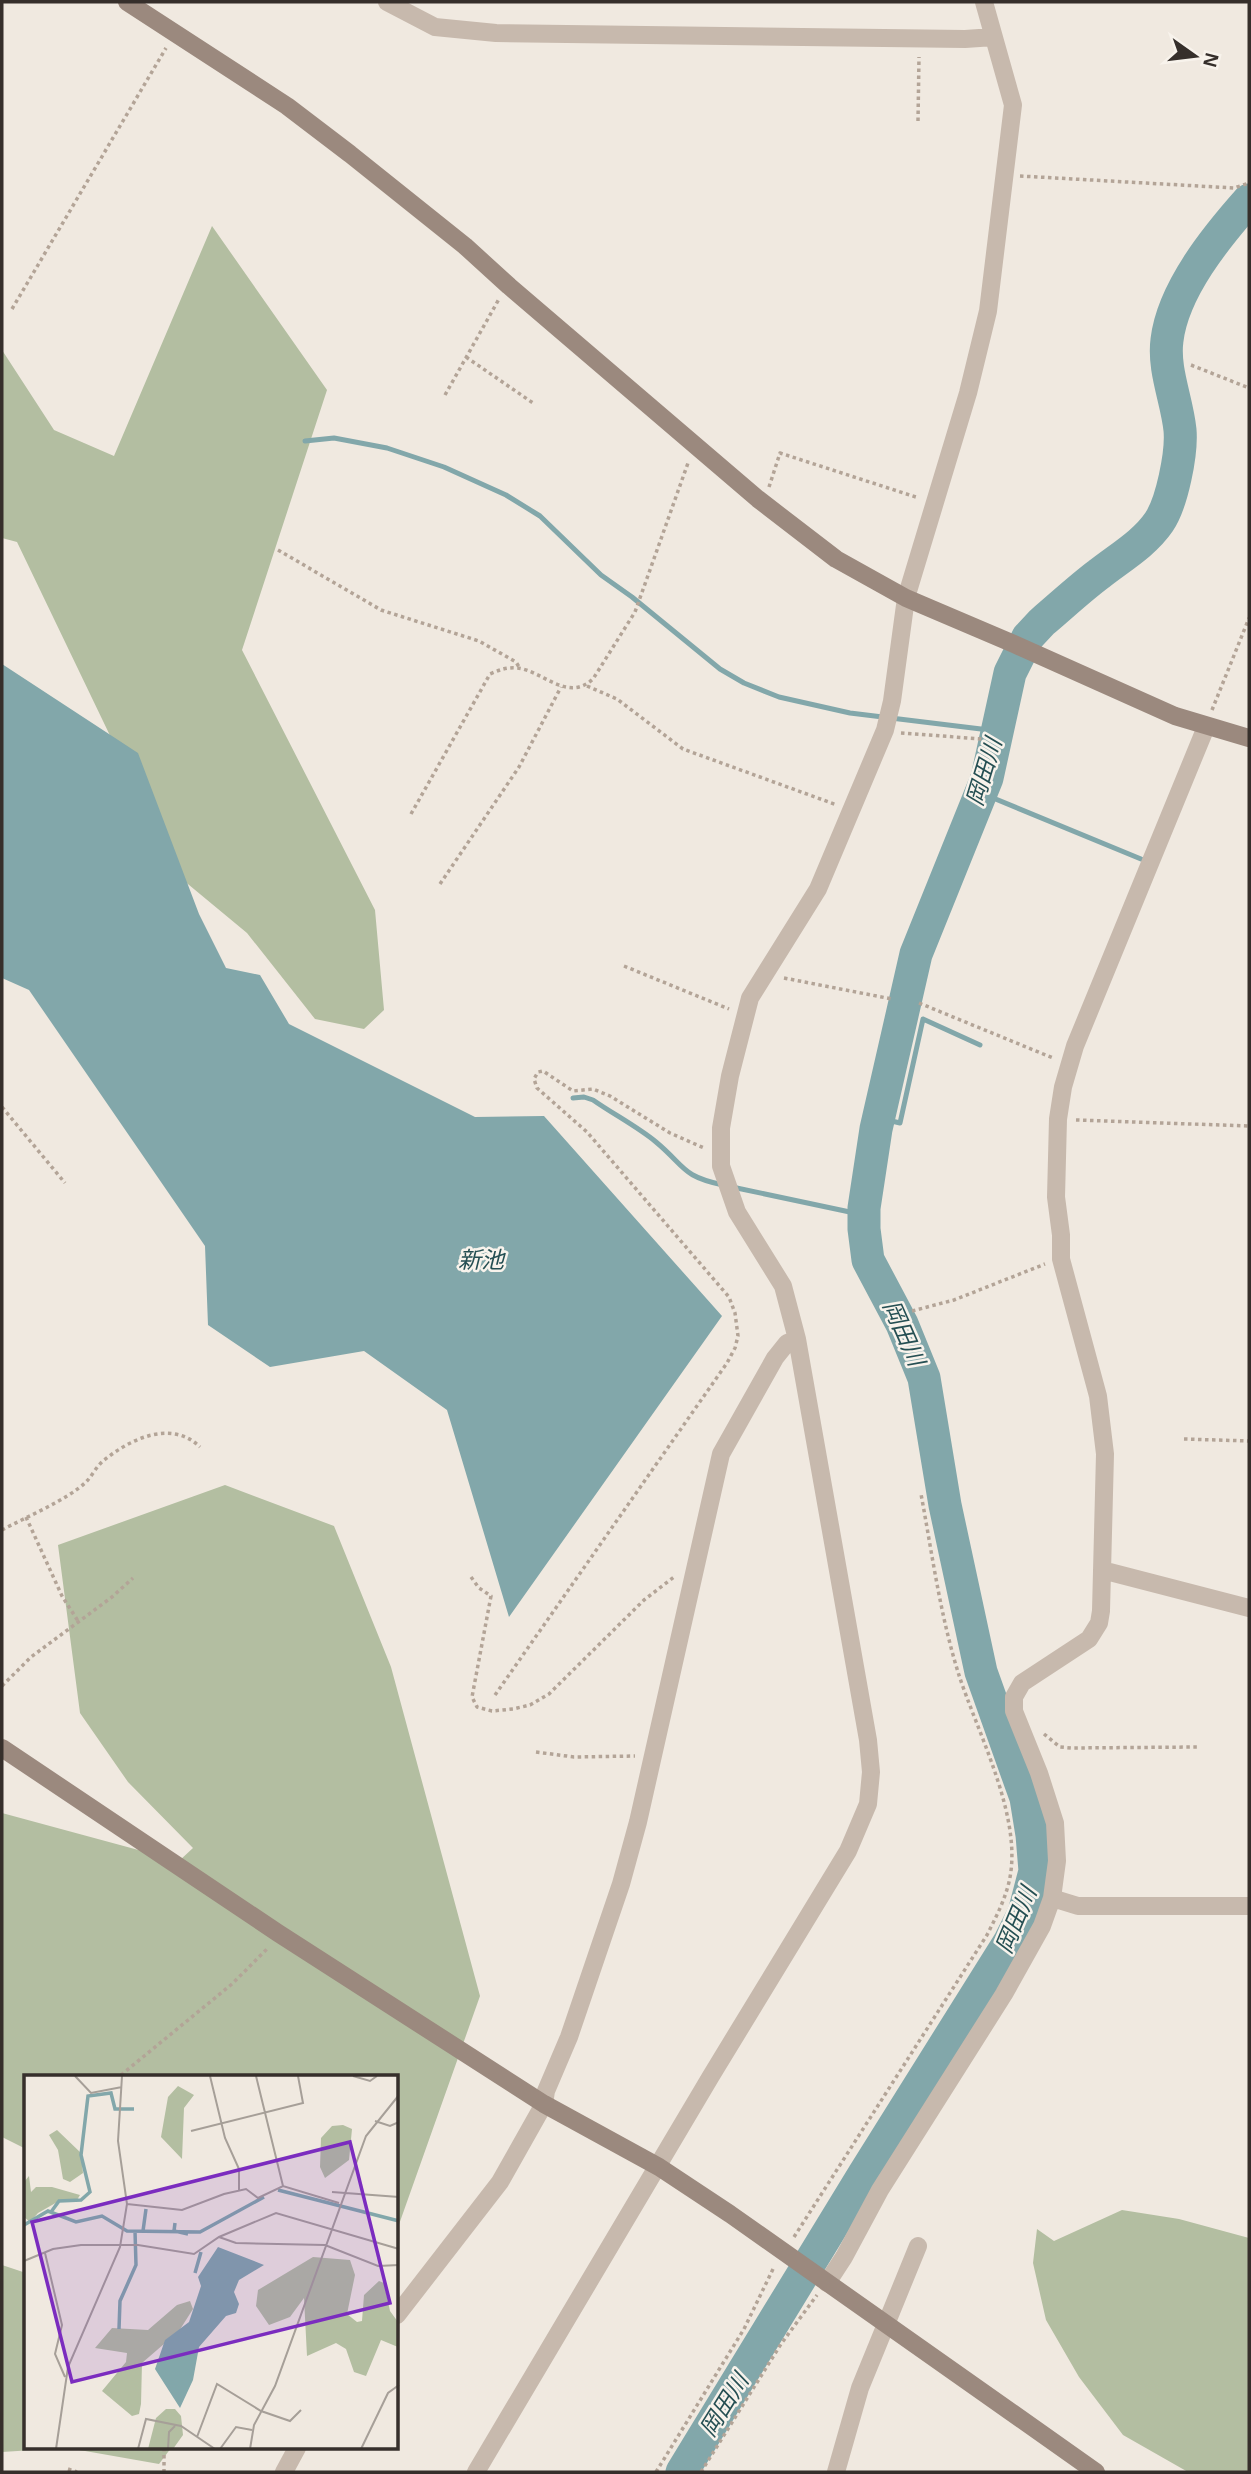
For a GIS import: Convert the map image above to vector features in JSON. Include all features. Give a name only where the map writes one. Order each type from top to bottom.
[{"type":"street","points":[[127,2],[308,122],[465,246],[758,499],[836,559],[906,598],[1175,716],[1249,738]]},
{"type":"street","points":[[387,2],[435,27],[496,33],[994,37]]},
{"type":"street","points":[[476,2472],[848,1851],[868,1804],[871,1772],[868,1740],[797,1339],[783,1286],[737,1212],[721,1166],[721,1128],[750,998],[818,889],[885,730],[892,701],[906,598],[968,393],[988,311],[1013,105],[984,2]]},
{"type":"street","points":[[824,2281],[844,2258],[880,2190],[1029,1953],[1052,1898],[1057,1861],[1055,1823],[1039,1773],[1014,1711],[1014,1697],[1022,1684],[1089,1640],[1099,1623],[1105,1454],[1098,1395],[1061,1259],[1056,1197],[1058,1119],[1063,1087],[1075,1046],[1206,727]]},
{"type":"street","points":[[399,2312],[500,2182],[544,2104],[546,2091],[569,2036],[621,1884],[721,1454],[775,1358],[787,1343],[797,1339]]},
{"type":"street","points":[[1102,1570],[1249,1608]]},
{"type":"street","points":[[2,1748],[278,1933],[544,2104],[659,2167],[786,2253],[1096,2472]]},
{"type":"street","points":[[1052,1898],[1078,1906],[1249,1906]]},
{"type":"street","points":[[836,2472],[860,2388],[918,2246]]},
{"type":"street","points":[[284,2472],[296,2450]]},
{"type":"path","points":[[12,309],[176,32]]},
{"type":"path","points":[[918,121],[920,38]]},
{"type":"path","points":[[1004,173],[1027,177],[1234,188],[1249,183]]},
{"type":"path","points":[[445,395],[509,286]]},
{"type":"path","points":[[466,357],[533,403]]},
{"type":"path","points":[[1191,365],[1249,388]]},
{"type":"path","points":[[586,686],[635,612],[681,477],[696,445]]},
{"type":"path","points":[[758,499],[771,484],[780,453],[935,503]]},
{"type":"path","points":[[278,550],[381,610],[479,640],[516,662],[519,668]]},
{"type":"path","points":[[1206,727],[1249,618]]},
{"type":"path","points":[[411,814],[490,674],[500,669],[519,668],[561,687],[586,686],[617,699],[683,749],[852,810]]},
{"type":"path","points":[[440,884],[519,766],[561,687]]},
{"type":"path","points":[[885,730],[982,739]]},
{"type":"path","points":[[624,966],[744,1016]]},
{"type":"path","points":[[765,973],[892,999]]},
{"type":"path","points":[[919,1003],[1069,1064]]},
{"type":"path","points":[[495,1695],[677,1438],[727,1363],[738,1336],[735,1313],[729,1297],[587,1132],[537,1088],[534,1079],[538,1072],[542,1071],[573,1091],[593,1089],[688,1141],[710,1150],[721,1150]]},
{"type":"path","points":[[2,1107],[65,1183]]},
{"type":"path","points":[[1058,1119],[1249,1126]]},
{"type":"path","points":[[912,1311],[954,1300],[1061,1259]]},
{"type":"path","points":[[2,1530],[77,1488],[87,1481],[103,1461],[146,1436],[170,1432],[181,1434],[200,1447]]},
{"type":"path","points":[[1184,1439],[1249,1441]]},
{"type":"path","points":[[656,2472],[744,2329],[766,2279],[786,2253],[974,1957],[1001,1907],[1009,1884],[1010,1826],[1003,1798],[957,1670],[944,1617],[921,1494]]},
{"type":"path","points":[[26,1517],[62,1596],[78,1621]]},
{"type":"path","points":[[471,1577],[479,1588],[491,1596],[472,1697],[477,1707],[492,1711],[530,1705],[549,1694],[644,1600],[670,1578],[679,1575],[693,1578]]},
{"type":"path","points":[[2,1686],[31,1657],[112,1597],[132,1577]]},
{"type":"path","points":[[1041,1732],[1060,1746],[1071,1748],[1198,1747]]},
{"type":"path","points":[[536,1752],[574,1757],[607,1755],[652,1759]]},
{"type":"path","points":[[121,2075],[232,1984],[267,1950],[278,1933]]},
{"type":"path","points":[[701,2472],[824,2281]]},
{"type":"path","points":[[164,2450],[164,2472]]},
{"type":"path","points":[[68,2469],[77,2472]]},
{"type":"green space","points":[[212,226],[327,390],[242,650],[375,910],[384,1010],[364,1029],[315,1019],[247,933],[177,875],[17,542],[2,538],[2,350],[54,430],[114,456]]},
{"type":"green space","points":[[225,1485],[334,1526],[391,1667],[480,1996],[399,2224],[399,2075],[24,2075],[24,2148],[2,2137],[2,1813],[179,1861],[193,1848],[128,1782],[80,1713],[58,1545]]},
{"type":"green space","points":[[1122,2210],[1179,2219],[1249,2238],[1249,2472],[1188,2472],[1123,2435],[1079,2377],[1046,2320],[1033,2263],[1037,2229],[1054,2241]]},
{"type":"green space","points":[[2,2265],[24,2272],[24,2450],[34,2450],[2,2452]]},
{"type":"green space","points":[[79,2450],[170,2450],[159,2464]]},
{"type":"water","name":"新池","points":[[2,664],[138,753],[199,914],[226,968],[260,975],[289,1024],[475,1117],[544,1116],[722,1316],[509,1617],[447,1410],[364,1351],[270,1367],[208,1325],[205,1246],[29,990],[2,978]]},
{"type":"waterway","name":"岡田川","points":[[682,2472],[1010,1941],[1024,1913],[1035,1871],[1026,1798],[981,1672],[945,1505],[924,1378],[902,1324],[868,1260],[864,1208],[876,1129],[916,954],[987,778],[1010,673],[1028,637],[1042,622],[1139,544],[1164,514],[1175,477],[1180,440],[1166,351],[1171,321],[1198,265],[1249,200]]},
{"type":"waterway","points":[[305,441],[334,438],[387,448],[444,467],[506,495],[540,516],[601,575],[720,669],[744,683],[779,697],[850,713],[997,733]]},
{"type":"waterway","points":[[981,793],[1141,859]]},
{"type":"waterway","points":[[879,1118],[900,1123],[923,1019],[980,1045]]},
{"type":"waterway","points":[[573,1098],[593,1100],[649,1136],[691,1174],[723,1185]]},
{"type":"waterway","points":[[732,1187],[864,1215]]}]
